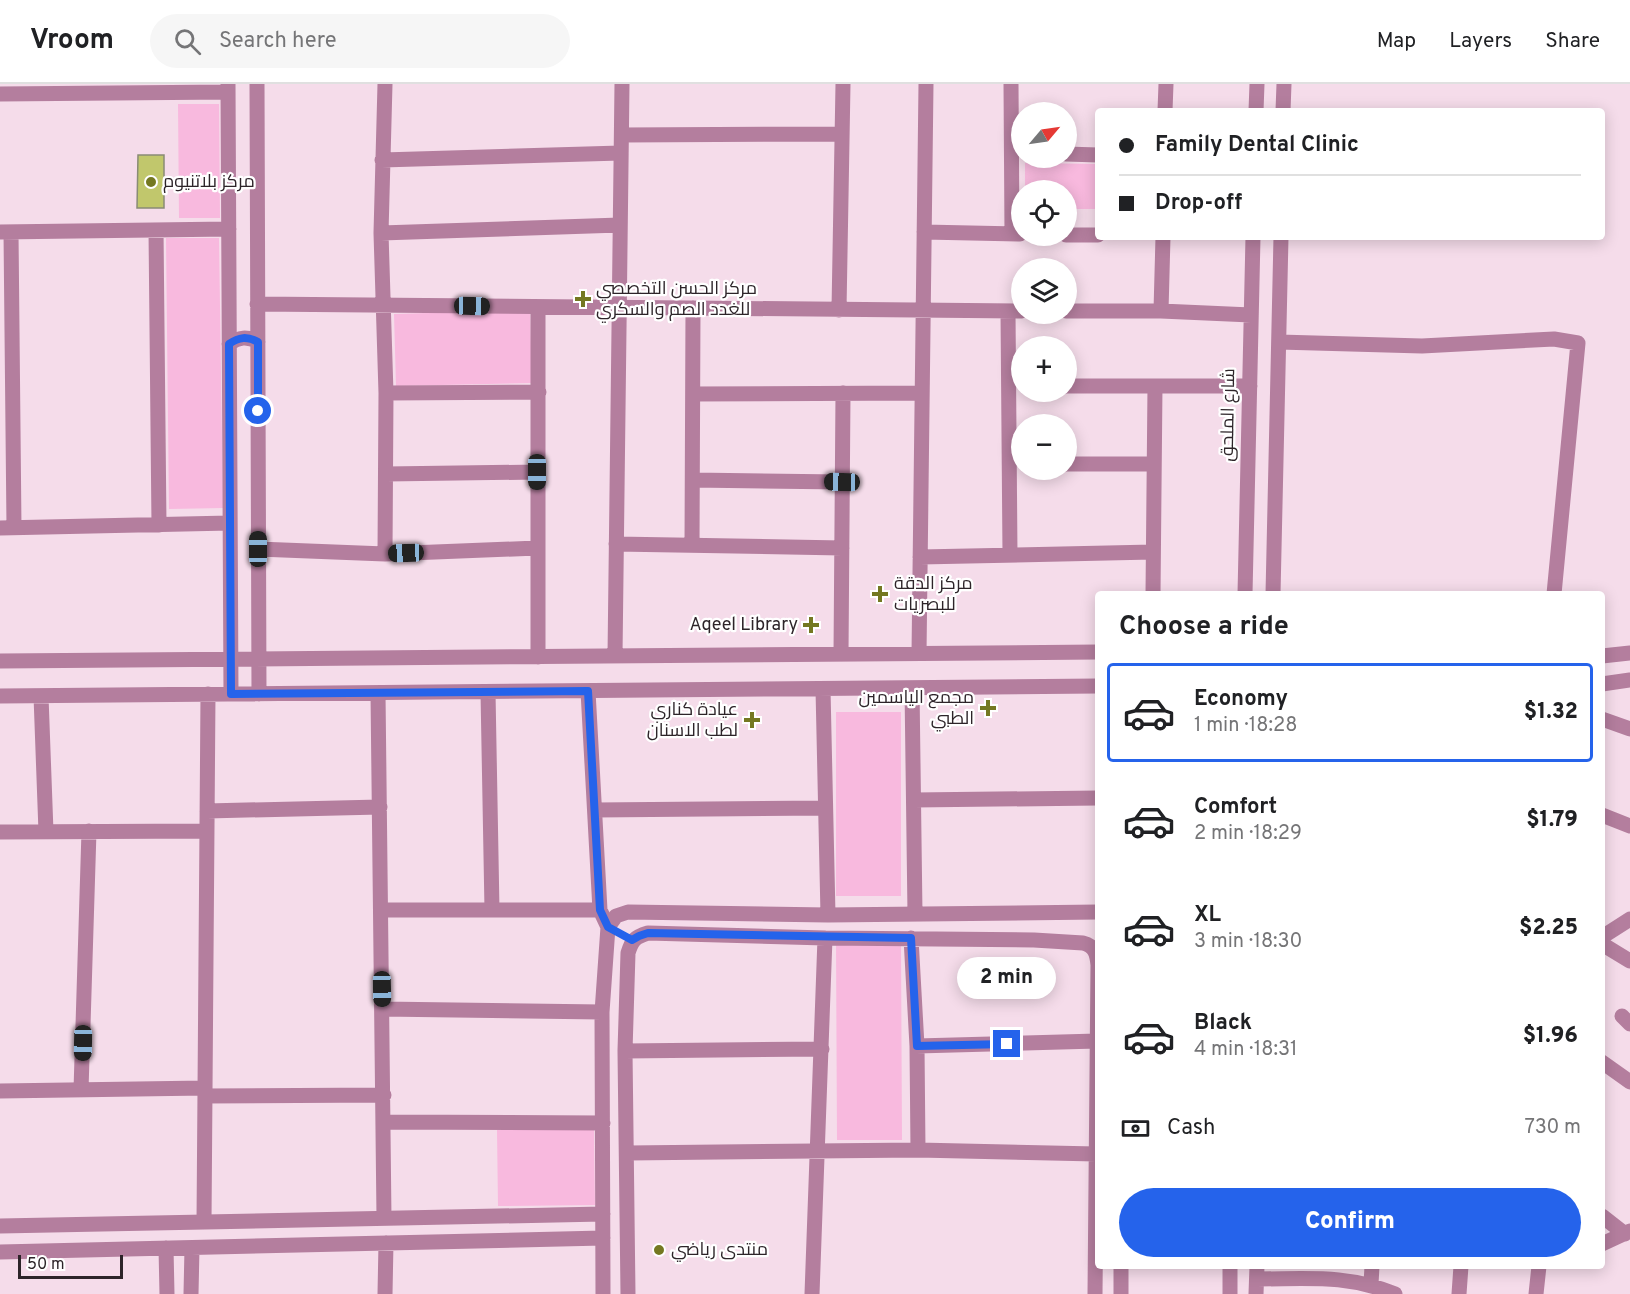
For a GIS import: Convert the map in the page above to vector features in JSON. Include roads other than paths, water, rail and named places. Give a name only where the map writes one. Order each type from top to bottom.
[{"type":"street","points":[[256,84],[259,694]]},
{"type":"street","points":[[385,554],[386,393],[381,233],[386,84]]},
{"type":"street","points":[[615,656],[622,84]]},
{"type":"street","points":[[839,310],[843,84]]},
{"type":"street","points":[[919,654],[926,84]]},
{"type":"street","points":[[1011,84],[1012,102]]},
{"type":"street","points":[[1165,108],[1166,84]]},
{"type":"street","points":[[1256,108],[1257,84]]},
{"type":"street","points":[[1283,108],[1284,84]]},
{"type":"street","points":[[0,94],[228,88],[231,694]]},
{"type":"street","points":[[622,135],[842,134]]},
{"type":"street","points":[[382,160],[621,153]]},
{"type":"street","points":[[1077,154],[1095,154]]},
{"type":"street","points":[[381,233],[620,225]]},
{"type":"street","points":[[229,229],[6,232],[7,528],[230,523]]},
{"type":"street","points":[[156,230],[159,525]]},
{"type":"street","points":[[924,232],[1011,234]]},
{"type":"street","points":[[1077,235],[1095,235]]},
{"type":"street","points":[[1161,311],[1163,240]]},
{"type":"street","name":"شارع الملحق","points":[[1245,591],[1253,240]]},
{"type":"street","points":[[1273,591],[1281,240]]},
{"type":"street","points":[[257,308],[384,305],[1011,311]]},
{"type":"street","points":[[538,307],[538,657]]},
{"type":"street","points":[[229,310],[240,317],[252,315],[257,308]]},
{"type":"street","points":[[692,545],[693,308]]},
{"type":"street","points":[[1077,311],[1161,311],[1251,315]]},
{"type":"street","points":[[229,344],[243,338],[251,338],[258,342]]},
{"type":"street","points":[[1279,342],[1422,346],[1554,339],[1578,343],[1554,591]]},
{"type":"street","points":[[1077,386],[1250,386]]},
{"type":"street","points":[[1153,591],[1155,386]]},
{"type":"street","points":[[386,393],[539,392]]},
{"type":"street","points":[[841,654],[843,393]]},
{"type":"street","points":[[694,394],[922,393]]},
{"type":"street","points":[[1077,464],[1154,464]]},
{"type":"street","points":[[386,474],[537,472]]},
{"type":"street","points":[[693,480],[842,482]]},
{"type":"street","points":[[1010,555],[1014,480]]},
{"type":"street","points":[[616,544],[842,548]]},
{"type":"street","points":[[258,549],[385,554],[537,548]]},
{"type":"street","points":[[920,557],[1154,552]]},
{"type":"street","points":[[0,661],[1095,652]]},
{"type":"street","points":[[1605,656],[1630,653]]},
{"type":"street","points":[[1605,684],[1630,680]]},
{"type":"street","points":[[0,696],[1095,686]]},
{"type":"street","points":[[912,688],[915,914]]},
{"type":"street","points":[[823,689],[828,915]]},
{"type":"street","points":[[588,691],[600,910],[608,927],[603,1012],[603,1294]]},
{"type":"street","points":[[488,692],[492,910]]},
{"type":"street","points":[[378,693],[384,1218]]},
{"type":"street","points":[[204,1222],[208,694]]},
{"type":"street","points":[[41,696],[46,832]]},
{"type":"street","points":[[1605,720],[1630,729]]},
{"type":"street","points":[[914,800],[1095,798]]},
{"type":"street","points":[[207,811],[380,807]]},
{"type":"street","points":[[595,810],[824,808]]},
{"type":"street","points":[[1605,816],[1630,826]]},
{"type":"street","points":[[81,1090],[89,831]]},
{"type":"street","points":[[0,832],[207,831]]},
{"type":"street","points":[[381,910],[600,910]]},
{"type":"street","points":[[608,927],[616,916],[628,912],[828,915],[1095,912]]},
{"type":"street","points":[[1605,934],[1630,919]]},
{"type":"street","points":[[608,927],[632,940]]},
{"type":"street","points":[[628,1294],[625,1051],[628,953],[632,940],[648,933],[825,938],[1034,939],[1087,944],[1095,948]]},
{"type":"street","points":[[812,1294],[825,938]]},
{"type":"street","points":[[911,938],[917,1046],[918,1150]]},
{"type":"street","points":[[1605,946],[1630,961]]},
{"type":"street","points":[[382,1009],[603,1012]]},
{"type":"street","points":[[917,1046],[1095,1041]]},
{"type":"street","points":[[625,1051],[822,1049]]},
{"type":"street","points":[[1605,1064],[1630,1082]]},
{"type":"street","points":[[0,1091],[81,1090],[384,1095]]},
{"type":"street","points":[[384,1122],[603,1123]]},
{"type":"street","points":[[628,1153],[918,1150],[1095,1154]]},
{"type":"street","points":[[0,1226],[603,1214]]},
{"type":"street","points":[[1605,1218],[1628,1232]]},
{"type":"street","points":[[1605,1243],[1628,1232]]},
{"type":"street","points":[[0,1252],[603,1238]]},
{"type":"street","points":[[385,1294],[386,1243]]},
{"type":"street","points":[[166,1248],[167,1294]]},
{"type":"street","points":[[191,1294],[192,1248]]},
{"type":"street","points":[[1095,1269],[1095,1294]]},
{"type":"street","points":[[1121,1269],[1121,1294]]},
{"type":"street","points":[[1230,1269],[1230,1294]]},
{"type":"street","points":[[1371,1284],[1372,1269]]},
{"type":"street","points":[[1459,1294],[1461,1269]]},
{"type":"street","points":[[1536,1294],[1539,1269]]},
{"type":"street","points":[[1257,1280],[1340,1279],[1371,1284],[1395,1294]]},
{"type":"place","name":"مركز بلاتنيوم","points":[[151,182]]},
{"type":"place","name":"مركز الحسن التخصصي للغدد الصم والسكري","points":[[583,299]]},
{"type":"place","name":"مركز الدقة للبصريات","points":[[880,594]]},
{"type":"place","name":"Aqeel Library","points":[[811,625]]},
{"type":"place","name":"مجمع الياسمين الطبي","points":[[988,708]]},
{"type":"place","name":"عيادة كناري لطب الاسنان","points":[[752,720]]},
{"type":"place","name":"منتدى رياضي","points":[[659,1250]]}]
